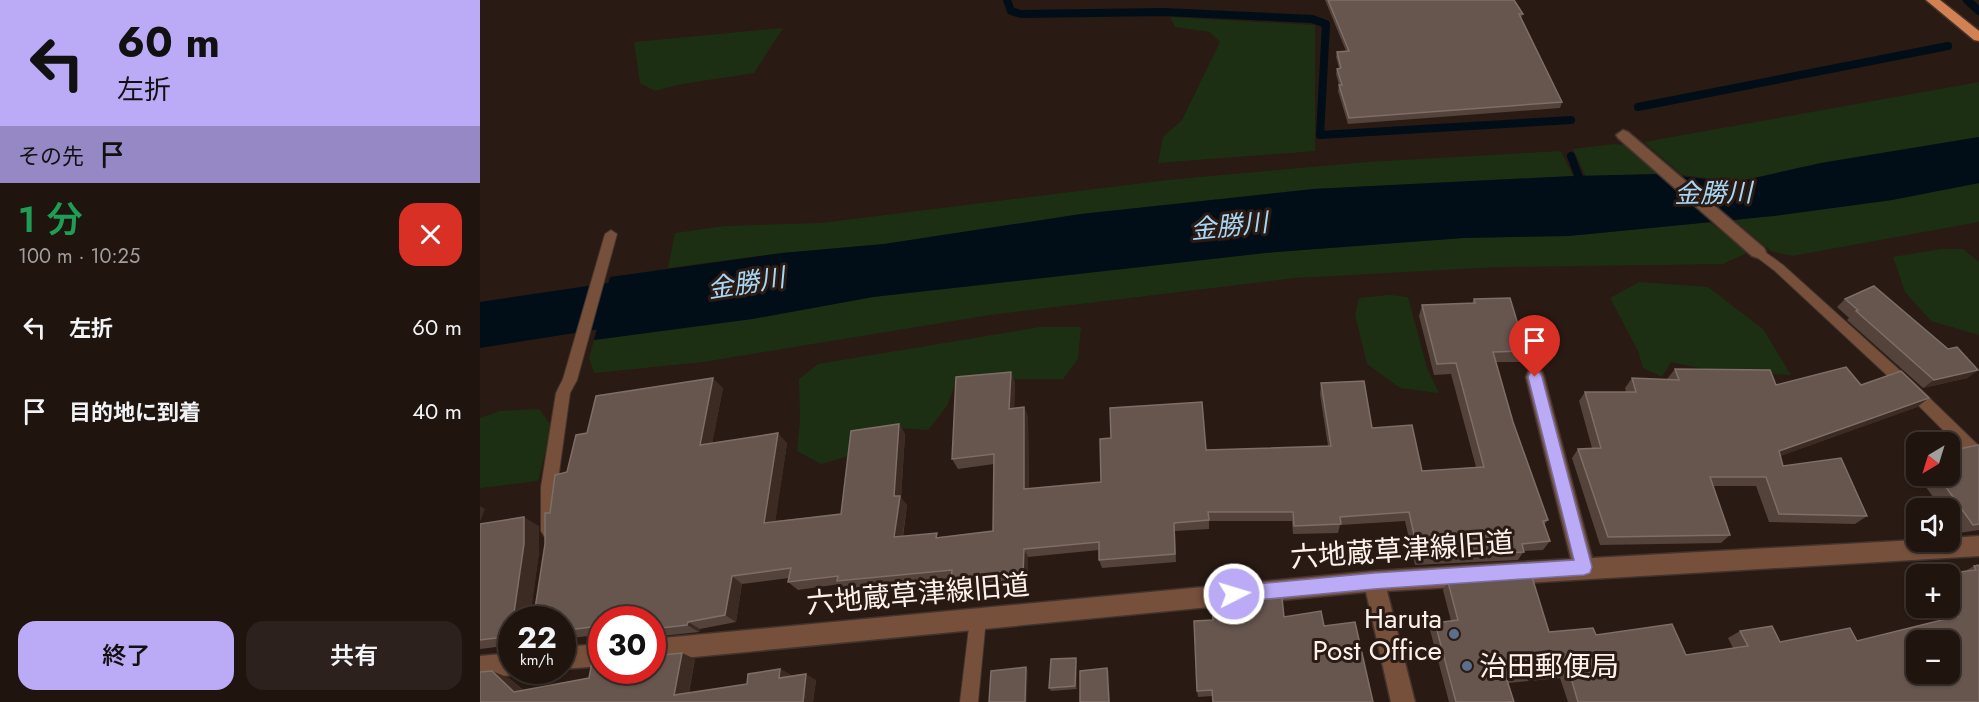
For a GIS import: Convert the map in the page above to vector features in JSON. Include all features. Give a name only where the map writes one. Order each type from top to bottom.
[{"type":"main road","points":[[1932,0],[1979,37]]},
{"type":"street","points":[[1629,140],[1758,252]]},
{"type":"street","points":[[1535,377],[1584,567]]},
{"type":"street","name":"六地蔵草津線旧道","points":[[666,649],[1374,581],[1584,567],[1979,546]]},
{"type":"street","points":[[1374,581],[1403,702]]},
{"type":"street","points":[[480,667],[498,665]]},
{"type":"lane","points":[[549,541],[549,487],[564,393],[570,380],[610,239]]},
{"type":"lane","points":[[1758,252],[1779,268],[1892,372],[1979,456]]},
{"type":"lane","points":[[969,702],[978,619]]},
{"type":"green space","points":[[1170,17],[1315,25],[1315,151],[1158,163],[1163,137],[1182,120],[1220,42],[1210,32],[1175,27]]},
{"type":"green space","points":[[783,28],[754,73],[692,82],[655,91],[640,83],[634,42]]},
{"type":"green space","points":[[1979,82],[1979,137],[1821,163],[1736,182],[1682,175],[1644,142]]},
{"type":"green space","points":[[1614,144],[1625,145],[1658,174],[1586,177],[1573,149]]},
{"type":"green space","points":[[1561,151],[1573,176],[1313,189],[1081,214],[884,244],[782,253],[668,268],[675,233],[725,226],[821,223],[1168,180],[1367,162]]},
{"type":"green space","points":[[1979,183],[1979,222],[1792,256],[1771,251],[1734,220],[1892,200]]},
{"type":"green space","points":[[1709,222],[1749,252],[1723,264],[1498,267],[1295,278],[990,315],[703,362],[594,373],[589,358],[594,340],[752,319],[873,297],[1265,253],[1463,238],[1569,236]]},
{"type":"green space","points":[[1941,249],[1963,249],[1979,262],[1979,335],[1931,321],[1905,292],[1893,257]]},
{"type":"green space","points":[[1639,282],[1708,287],[1763,329],[1791,375],[1709,370],[1671,362],[1662,377],[1643,368],[1638,351],[1610,298]]},
{"type":"green space","points":[[1390,295],[1408,297],[1427,368],[1439,393],[1400,388],[1367,364],[1355,315],[1359,298]]},
{"type":"green space","points":[[1040,327],[1081,327],[1078,359],[1063,379],[957,379],[947,406],[928,430],[899,428],[849,456],[821,464],[797,451],[800,420],[799,379],[818,364]]},
{"type":"green space","points":[[539,409],[552,427],[538,481],[480,488],[480,418],[500,411]]},
{"type":"water","points":[[1979,137],[1979,183],[1892,200],[1774,216],[1569,236],[1463,238],[1265,253],[873,297],[752,319],[594,340],[610,277],[782,253],[884,244],[1081,214],[1313,189],[1658,174],[1736,182],[1821,163]]},
{"type":"building","points":[[1328,0],[1514,0],[1523,14],[1519,14],[1562,102],[1349,118],[1339,85],[1342,85],[1337,69],[1341,68],[1337,52],[1349,51]]},
{"type":"building","points":[[1874,286],[1948,349],[1957,347],[1978,370],[1934,380],[1845,299]]},
{"type":"building","points":[[1510,298],[1526,351],[1493,352],[1513,422],[1548,520],[1543,521],[1550,541],[1522,544],[1524,552],[1419,557],[1409,512],[1340,517],[1341,524],[1294,526],[1293,512],[1208,512],[1209,520],[1174,523],[1175,554],[1099,560],[1099,542],[1024,549],[1023,574],[951,582],[952,570],[837,581],[838,576],[788,582],[791,568],[732,576],[725,615],[688,622],[687,625],[666,627],[666,606],[588,606],[588,627],[576,629],[576,606],[535,606],[545,544],[545,513],[550,513],[555,475],[567,472],[576,435],[587,433],[596,396],[713,378],[700,445],[778,433],[764,523],[841,514],[851,431],[899,424],[894,496],[900,496],[894,537],[937,533],[936,538],[993,531],[994,454],[952,459],[956,377],[1011,372],[1009,409],[1024,407],[1024,489],[1101,482],[1100,439],[1111,438],[1110,408],[1202,402],[1206,450],[1331,446],[1321,383],[1364,381],[1372,428],[1412,425],[1422,471],[1484,467],[1456,363],[1437,364],[1422,305],[1475,303],[1474,299]]},
{"type":"building","points":[[1846,367],[1861,385],[1901,371],[1929,398],[1779,451],[1783,466],[1841,458],[1867,516],[1779,514],[1766,477],[1710,477],[1730,535],[1608,537],[1578,449],[1601,448],[1585,392],[1636,392],[1632,378],[1679,380],[1675,369],[1770,370],[1776,385]]},
{"type":"building","points":[[1978,445],[1979,524],[1973,525],[1960,507],[1960,498],[1954,498],[1945,486],[1960,486],[1960,449]]},
{"type":"building","points":[[524,517],[524,544],[515,606],[498,606],[498,638],[480,640],[480,524]]},
{"type":"building","points":[[1979,565],[1979,702],[1578,702],[1569,671],[1506,677],[1514,702],[1456,702],[1435,623],[1458,620],[1448,582],[1532,577],[1549,632],[1593,628],[1596,635],[1672,624],[1686,655],[1748,646],[1740,631],[1772,626],[1780,642],[1850,628],[1857,641],[1950,618],[1960,618],[1960,572],[1976,570],[1974,566]]},
{"type":"building","points":[[1282,598],[1284,617],[1321,611],[1324,626],[1355,622],[1373,702],[1213,702],[1212,690],[1197,691],[1194,621],[1213,620],[1212,603]]},
{"type":"building","points":[[682,653],[674,695],[747,684],[748,674],[780,669],[779,678],[806,674],[803,702],[480,702],[480,672],[492,671],[498,677],[498,684],[506,684],[514,692],[557,684],[576,684],[576,680],[588,678],[588,684],[666,684],[666,655]]},
{"type":"building","points":[[1076,658],[1075,686],[1049,688],[1051,659]]},
{"type":"building","points":[[1026,667],[1025,702],[989,702],[991,671]]},
{"type":"building","points":[[1107,668],[1109,702],[1080,702],[1080,671]]},
{"type":"waterway","points":[[1007,0],[1011,11],[1021,14],[1164,12],[1312,19],[1326,24],[1320,135],[1571,120]]},
{"type":"waterway","points":[[1967,0],[1979,11]]},
{"type":"waterway","points":[[1638,107],[1948,46]]},
{"type":"waterway","points":[[1571,156],[1583,188]]},
{"type":"waterway","name":"金勝川","points":[[480,325],[682,294]]},
{"type":"place","name":"Haruta Post Office","points":[[1454,634]]},
{"type":"place","name":"治田郵便局","points":[[1467,666]]},
{"type":"route","points":[[1234,594],[1374,581],[1584,567],[1535,377]]}]
